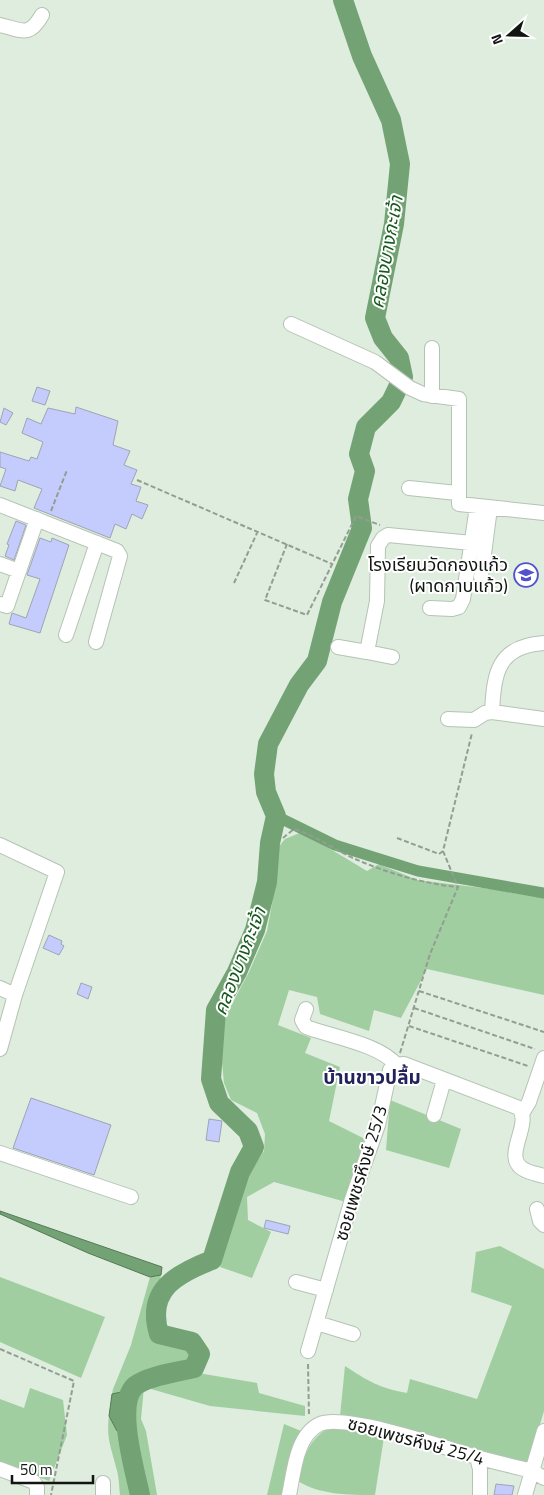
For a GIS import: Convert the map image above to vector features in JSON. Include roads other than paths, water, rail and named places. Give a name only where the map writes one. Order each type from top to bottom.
[{"type":"street","points":[[0,25],[28,32],[33,30],[42,15]]},
{"type":"street","points":[[291,324],[376,362],[401,381],[432,396],[456,396],[459,399],[457,493],[459,504],[484,508],[544,512]]},
{"type":"street","points":[[432,348],[432,396]]},
{"type":"street","points":[[409,488],[457,493]]},
{"type":"street","points":[[0,505],[117,551],[120,556],[96,642]]},
{"type":"street","points":[[430,608],[452,609],[459,607],[463,599],[472,543],[484,508]]},
{"type":"street","points":[[481,577],[484,508]]},
{"type":"street","points":[[0,604],[7,606],[19,571],[42,521]]},
{"type":"street","points":[[367,652],[377,601],[378,546],[383,538],[388,535],[472,543]]},
{"type":"street","points":[[66,635],[97,543]]},
{"type":"street","points":[[0,564],[19,571]]},
{"type":"street","points":[[492,712],[494,680],[499,667],[509,655],[528,646],[544,643]]},
{"type":"street","points":[[338,647],[392,657]]},
{"type":"street","points":[[448,719],[474,720],[485,713],[492,712],[544,719]]},
{"type":"street","points":[[0,845],[57,872],[15,995],[0,1049]]},
{"type":"street","points":[[0,988],[15,995]]},
{"type":"street","points":[[306,1009],[302,1020],[306,1027],[379,1052],[390,1057],[396,1065],[404,1064],[519,1108],[523,1112],[524,1119],[515,1149],[516,1159],[523,1170],[544,1176]]},
{"type":"street","points":[[523,1112],[529,1102],[540,1059]]},
{"type":"street","name":"ซอยเพชรหึงษ์ 25/3","points":[[308,1351],[352,1199],[378,1124],[390,1070],[396,1065]]},
{"type":"street","points":[[434,1115],[444,1080]]},
{"type":"street","points":[[0,1153],[131,1197]]},
{"type":"street","points":[[537,1209],[540,1220],[544,1225]]},
{"type":"street","points":[[296,1282],[326,1290]]},
{"type":"street","points":[[317,1323],[353,1334]]},
{"type":"street","name":"ซอยเพชรหึงษ์ 25/4","points":[[289,1495],[298,1453],[309,1432],[320,1424],[337,1420],[420,1439],[538,1474]]},
{"type":"street","points":[[526,1495],[538,1474],[544,1431]]},
{"type":"street","points":[[477,1457],[480,1469],[480,1495]]},
{"type":"street","points":[[0,1470],[34,1482],[38,1495]]},
{"type":"waterway","name":"คลองบางกะเจ้า","points":[[140,1495],[126,1422],[129,1395],[135,1386],[147,1380],[194,1368],[200,1354],[192,1342],[159,1334],[156,1319],[157,1306],[167,1286],[176,1278],[212,1260],[240,1172],[254,1147],[248,1131],[219,1103],[211,1079],[216,1010],[237,972],[255,930],[267,882],[270,843],[276,816],[266,792],[264,774],[268,744],[299,685],[317,661],[332,602],[362,528],[358,499],[365,471],[359,454],[366,427],[391,402],[403,377],[399,358],[383,338],[375,318],[394,224],[400,164],[391,120],[362,56],[343,0]]},
{"type":"waterway","points":[[276,816],[335,845],[418,871],[544,893]]},
{"type":"place","name":"โรงเรียนวัดกองแก้ว (ผาดกาบแก้ว)","points":[[526,575]]},
{"type":"district","name":"บ้านขาวปลื้ม","points":[[372,1077]]}]
